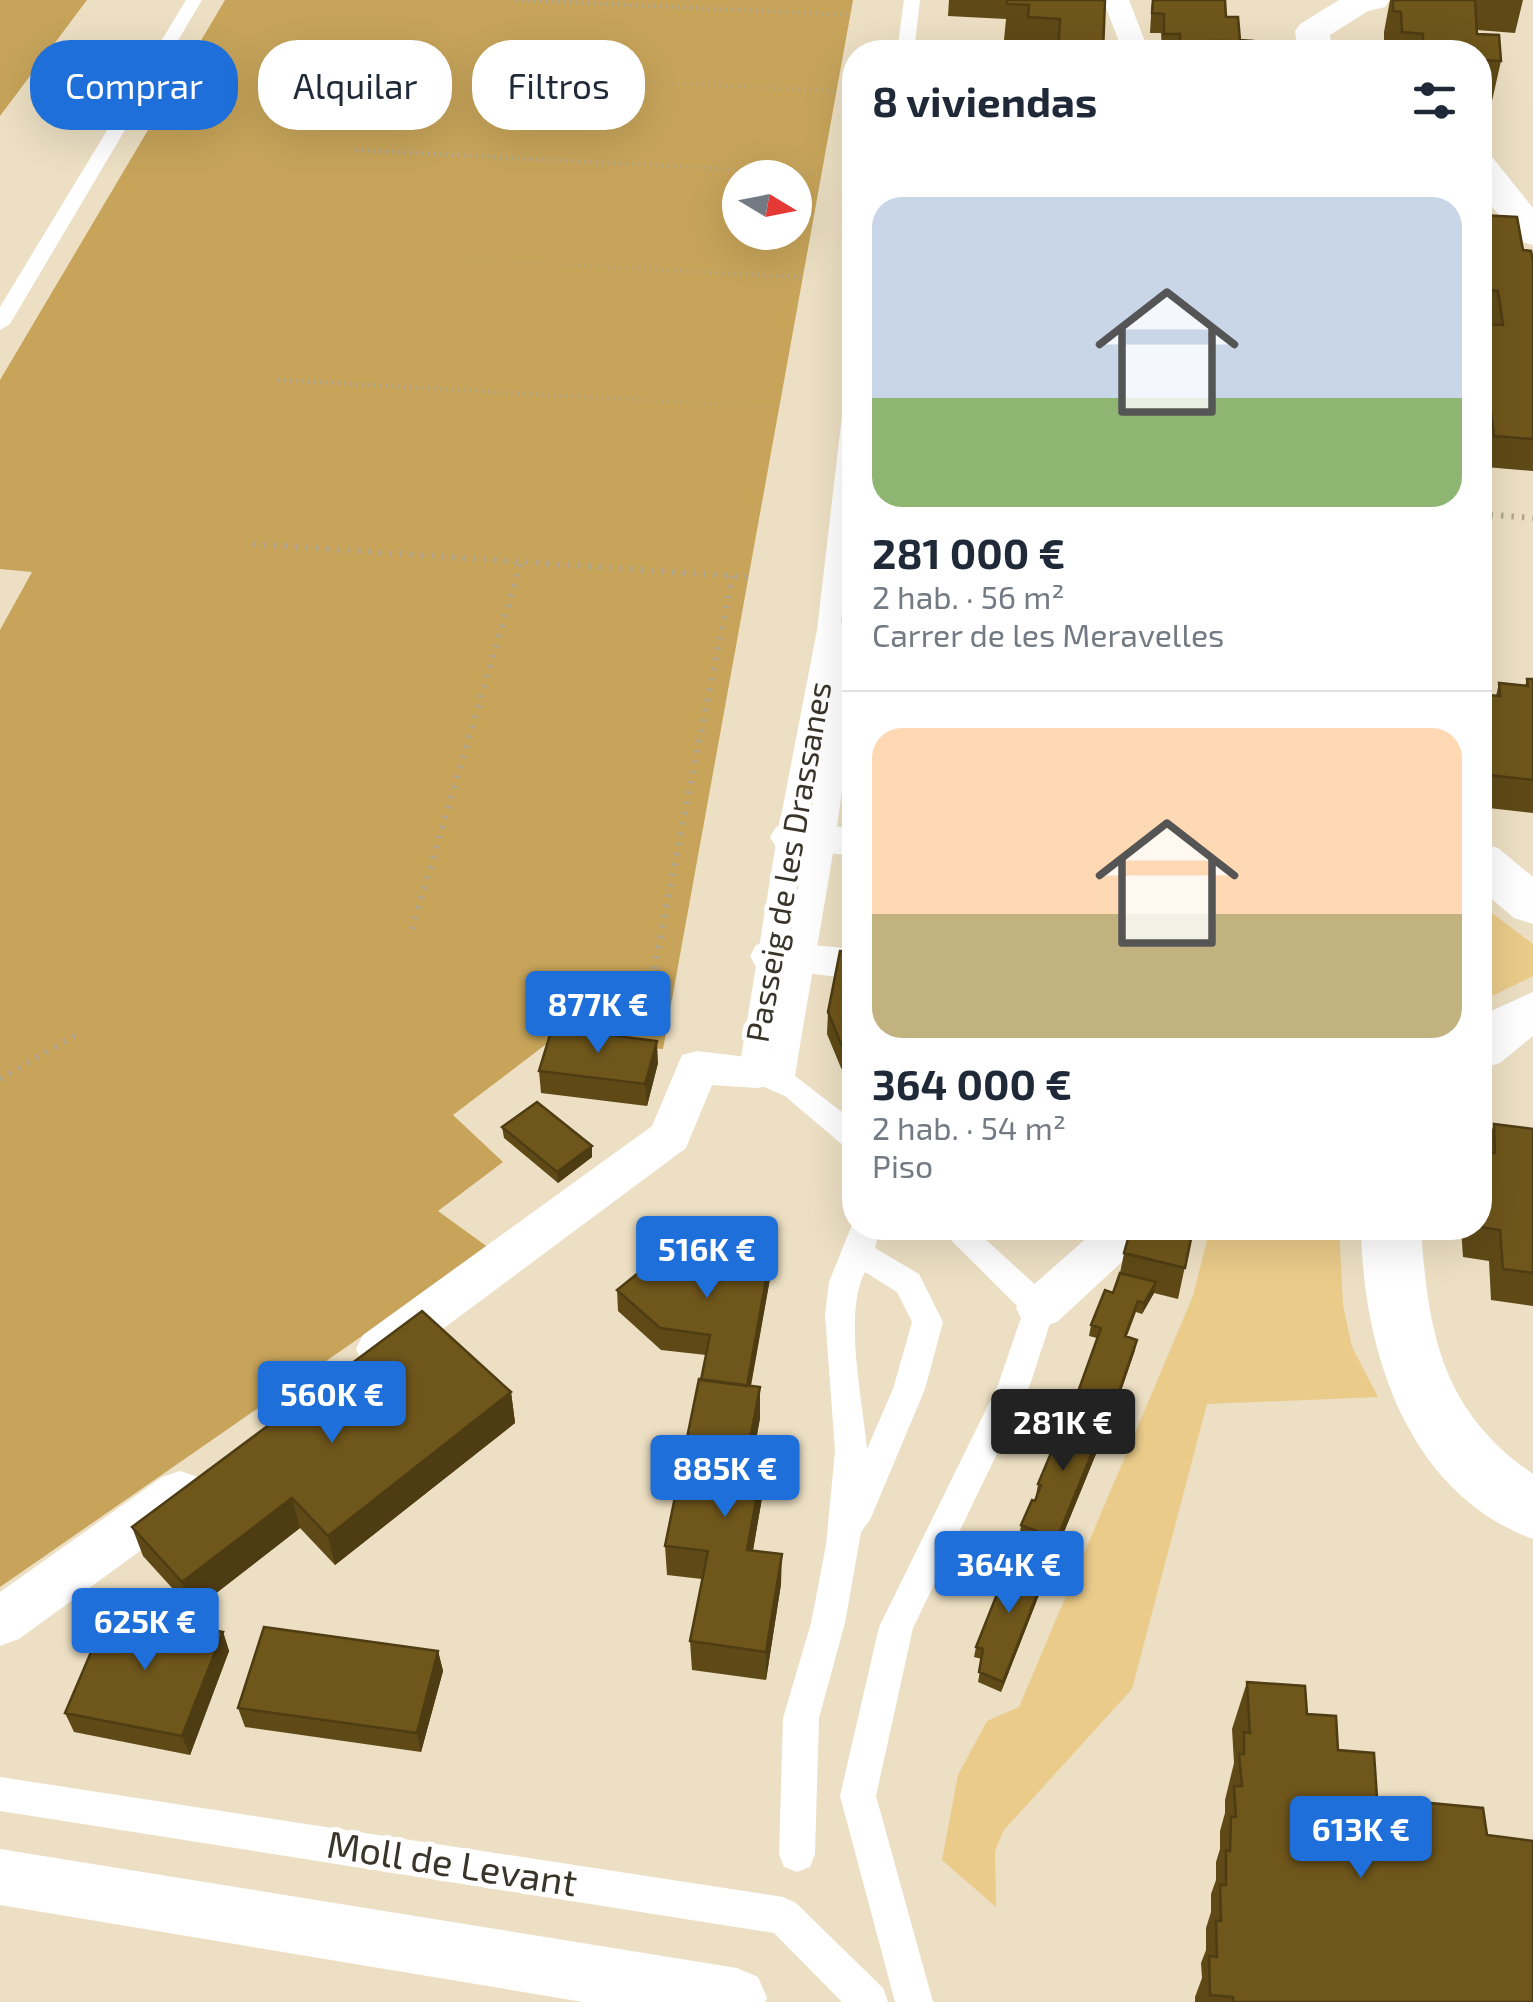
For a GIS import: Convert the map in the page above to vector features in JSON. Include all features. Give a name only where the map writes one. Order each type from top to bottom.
[{"type":"street","points":[[1116,0],[1131,40]]},
{"type":"street","points":[[1313,40],[1312,30],[1358,2],[1373,0]]},
{"type":"street","points":[[1492,181],[1533,232]]},
{"type":"street","points":[[1492,872],[1533,905]]},
{"type":"street","points":[[784,958],[842,963]]},
{"type":"street","points":[[1492,1037],[1533,1012]]},
{"type":"street","points":[[352,1369],[670,1136],[697,1067],[769,1075]]},
{"type":"street","points":[[1040,1308],[1116,1240]]},
{"type":"street","points":[[1391,1240],[1394,1308],[1422,1394],[1466,1460],[1501,1491],[1533,1510]]},
{"type":"street","points":[[0,1622],[208,1472]]},
{"type":"street","points":[[0,1877],[737,1998]]},
{"type":"lane","points":[[0,324],[194,0]]},
{"type":"lane","points":[[907,40],[912,0]]},
{"type":"lane","name":"Passeig de les Drassanes","points":[[821,840],[828,630],[842,506]]},
{"type":"lane","name":"Passeig de les Drassanes","points":[[842,756],[784,958],[769,1075],[842,1129]]},
{"type":"lane","points":[[798,1854],[800,1718],[828,1623],[843,1545],[851,1450],[840,1315],[844,1282],[862,1240],[908,1284],[928,1322],[910,1389],[843,1545]]},
{"type":"lane","points":[[914,2002],[858,1796],[896,1627],[1014,1385],[1040,1308],[967,1240]]},
{"type":"lane","name":"Moll de Levant","points":[[0,1794],[783,1916],[869,2002]]},
{"type":"path","points":[[516,0],[850,16]]},
{"type":"path","points":[[452,72],[836,91]]},
{"type":"path","points":[[356,150],[822,174]]},
{"type":"path","points":[[333,252],[804,277]]},
{"type":"path","points":[[278,380],[779,408]]},
{"type":"path","points":[[1492,515],[1533,518]]},
{"type":"path","points":[[253,544],[749,577]]},
{"type":"path","points":[[412,929],[521,562]]},
{"type":"path","points":[[640,1041],[732,576]]},
{"type":"path","points":[[0,1079],[76,1035]]},
{"type":"shaded area","points":[[0,0],[87,0],[57,40],[30,40],[30,76],[0,116]]},
{"type":"shaded area","points":[[225,0],[853,0],[846,40],[842,40],[842,61],[812,226],[812,160],[722,160],[722,250],[808,250],[663,1049],[553,1039],[453,1115],[503,1162],[438,1211],[489,1248],[0,1587],[0,630],[32,572],[0,569],[0,380],[148,130],[238,130],[238,40],[201,40]]},
{"type":"shaded area","points":[[1492,913],[1533,944],[1533,976],[1492,996]]},
{"type":"shaded area","points":[[1207,1240],[1340,1240],[1343,1305],[1352,1347],[1378,1397],[1207,1404],[1132,1689],[1004,1830],[995,1851],[996,1907],[942,1860],[958,1775],[987,1721],[1019,1707],[1193,1296]]},
{"type":"building","points":[[1007,0],[1105,0],[1103,40],[1059,40],[1060,19],[1028,17],[1029,5],[1007,4]]},
{"type":"building","points":[[1153,0],[1225,0],[1226,17],[1238,17],[1240,40],[1180,40],[1180,34],[1164,34],[1164,14],[1152,13]]},
{"type":"building","points":[[1393,0],[1475,0],[1477,34],[1499,35],[1501,61],[1492,61],[1492,40],[1423,40],[1423,34],[1402,32],[1401,12],[1393,11]]},
{"type":"building","points":[[1492,216],[1517,217],[1523,250],[1531,251],[1533,261],[1533,439],[1494,436],[1492,325],[1503,325],[1498,291],[1492,290]]},
{"type":"building","points":[[1527,679],[1533,679],[1533,780],[1492,775],[1492,695],[1500,696],[1499,683],[1528,686]]},
{"type":"building","points":[[840,951],[842,951],[842,1046],[828,1012]]},
{"type":"building","points":[[552,1028],[657,1041],[645,1084],[539,1071]]},
{"type":"building","points":[[537,1102],[592,1146],[557,1172],[502,1127]]},
{"type":"building","points":[[1494,1124],[1533,1129],[1533,1273],[1503,1269],[1500,1230],[1492,1229],[1492,1153],[1495,1153]]},
{"type":"building","points":[[679,1240],[771,1251],[747,1386],[701,1380],[710,1335],[660,1328],[617,1290]]},
{"type":"building","points":[[1128,1240],[1191,1240],[1185,1268],[1124,1253]]},
{"type":"building","points":[[1120,1273],[1156,1282],[1144,1303],[1138,1301],[1125,1336],[1137,1340],[1111,1415],[1074,1403],[1101,1328],[1091,1325],[1105,1290],[1113,1293]]},
{"type":"building","points":[[422,1311],[511,1392],[328,1536],[292,1498],[182,1582],[132,1527]]},
{"type":"building","points":[[699,1379],[760,1387],[745,1466],[762,1468],[747,1550],[782,1554],[766,1652],[690,1641],[708,1551],[665,1546]]},
{"type":"building","points":[[1069,1410],[1104,1423],[1057,1539],[1021,1525],[1032,1500],[1035,1501],[1041,1485],[1038,1484]]},
{"type":"building","points":[[1013,1554],[1048,1566],[1003,1682],[979,1672],[983,1649],[976,1647]]},
{"type":"building","points":[[109,1610],[223,1632],[182,1736],[65,1713]]},
{"type":"building","points":[[264,1627],[438,1651],[417,1733],[238,1708]]},
{"type":"building","points":[[1247,1682],[1305,1686],[1307,1714],[1336,1716],[1338,1750],[1374,1753],[1377,1798],[1483,1808],[1487,1835],[1533,1841],[1533,2002],[1233,2002],[1233,1997],[1210,1995],[1209,1956],[1217,1957],[1220,1885],[1226,1885],[1226,1850],[1230,1851],[1231,1817],[1236,1817],[1234,1786],[1242,1786],[1239,1754],[1244,1754],[1244,1732],[1250,1733]]}]
